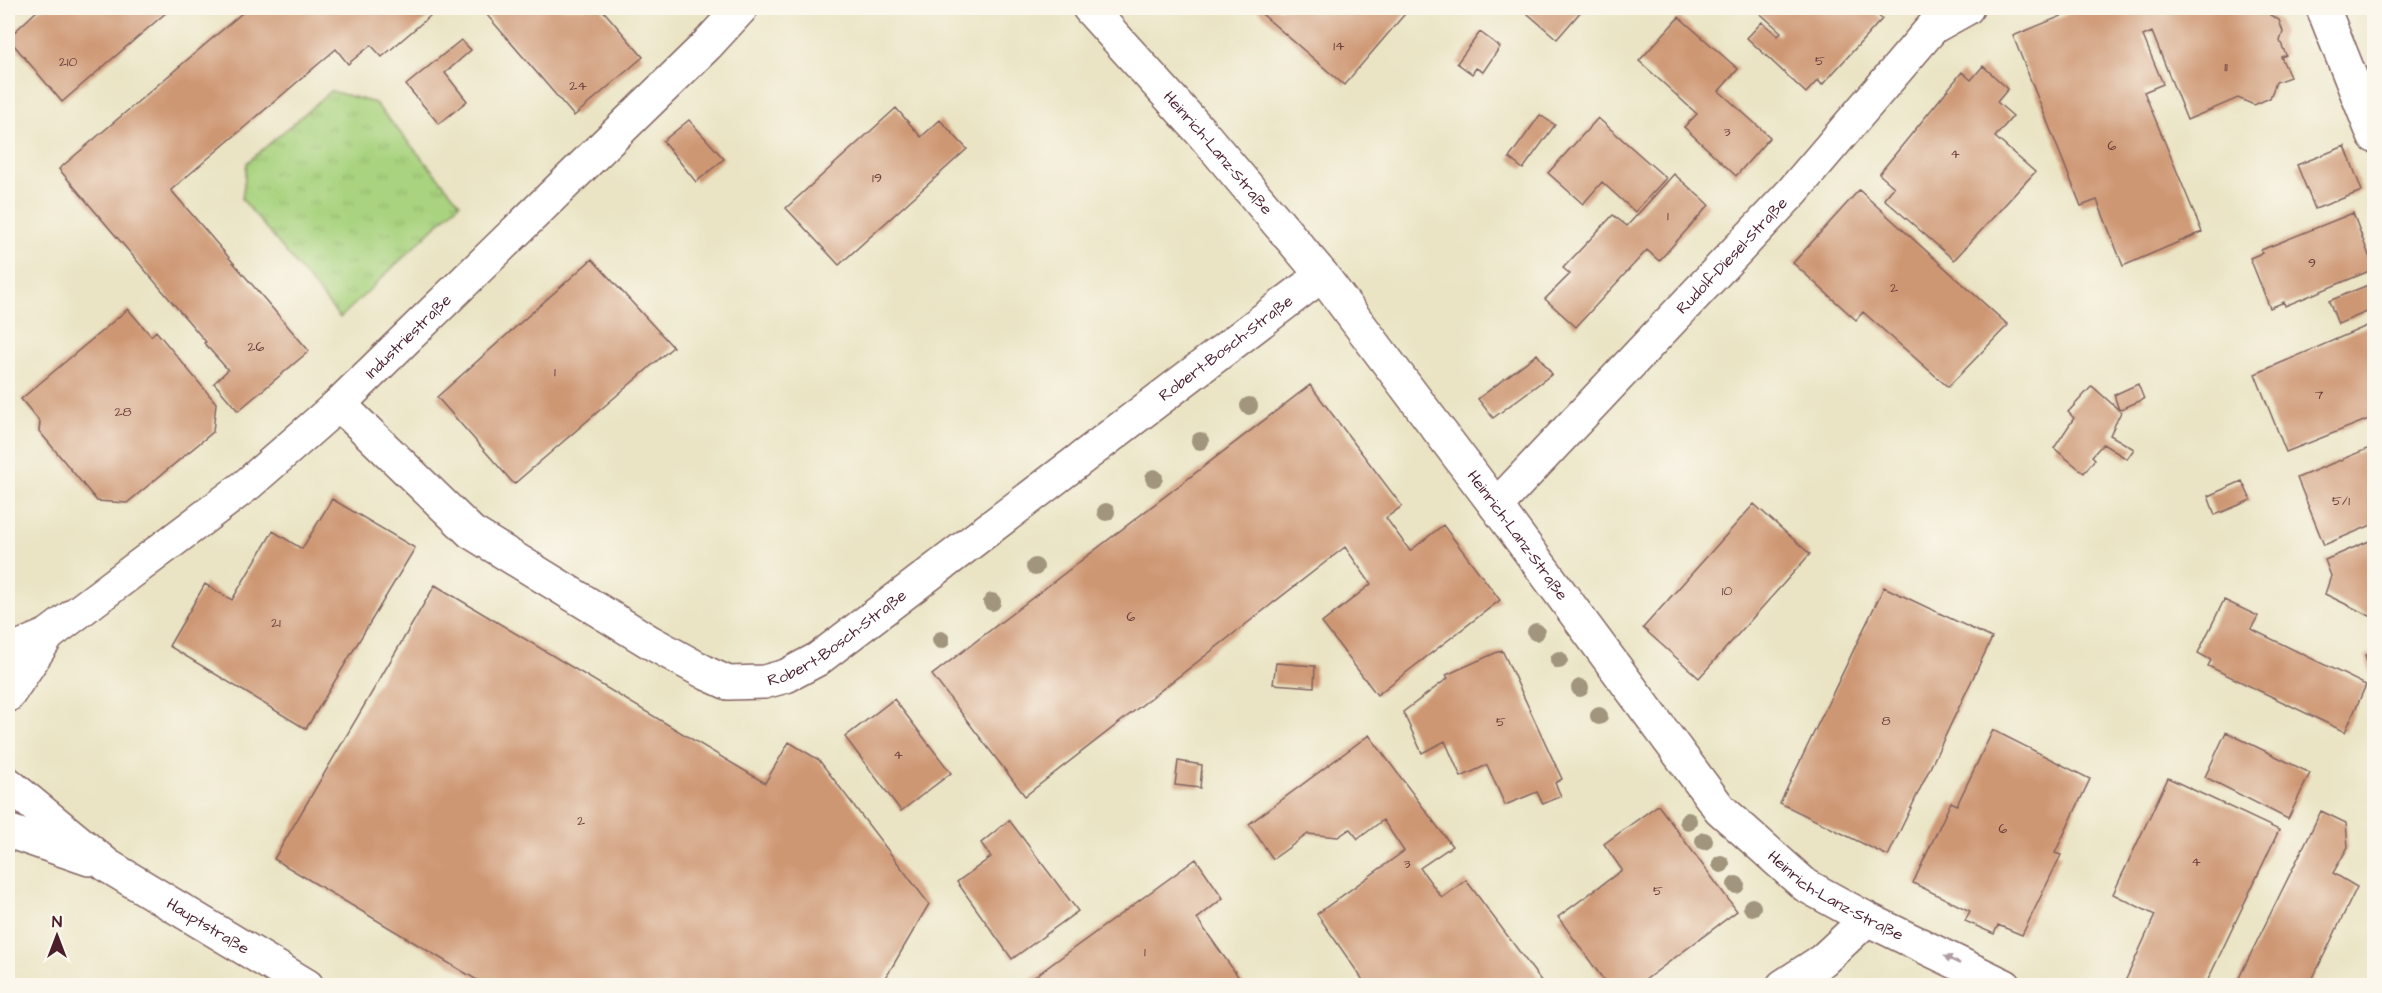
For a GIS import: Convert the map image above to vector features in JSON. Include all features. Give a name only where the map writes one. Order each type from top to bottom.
[{"type":"street","name":"Industriestraße","points":[[8,652],[48,635],[248,484],[339,404],[707,45],[741,8]]},
{"type":"street","name":"Heinrich-Lanz-Straße","points":[[1089,8],[1218,151],[1322,275],[1720,809],[1805,885],[1867,919],[2005,986]]},
{"type":"street","name":"Rudolf-Diesel-Straße","points":[[1496,506],[1792,192],[1933,27],[1967,8]]},
{"type":"street","points":[[2323,8],[2374,136]]},
{"type":"street","name":"Robert-Bosch-Straße","points":[[339,404],[471,532],[708,674],[728,683],[764,682],[786,676],[818,659],[1322,275]]},
{"type":"street","name":"Industriestraße","points":[[8,695],[48,635]]},
{"type":"street","name":"Hauptstraße","points":[[8,784],[108,866],[308,986]]},
{"type":"street","name":"Hauptstraße","points":[[8,831],[108,866]]},
{"type":"street","points":[[1783,986],[1823,960],[1867,919]]},
{"type":"green space","points":[[331,91],[375,103],[460,203],[340,318],[242,199],[247,163]]},
{"type":"building","points":[[40,8],[165,8],[168,11],[62,102],[8,38]]},
{"type":"building","points":[[248,8],[435,8],[437,10],[382,57],[371,45],[348,64],[336,49],[171,190],[309,351],[238,411],[214,383],[228,370],[59,169]]},
{"type":"building","points":[[481,8],[601,8],[643,57],[574,116]]},
{"type":"building","points":[[1255,8],[1410,8],[1344,85]]},
{"type":"building","points":[[1521,8],[1581,8],[1583,9],[1557,39]]},
{"type":"building","points":[[1754,8],[1869,8],[1882,19],[1822,85],[1818,80],[1806,93],[1747,38],[1762,22],[1778,36],[1781,32]]},
{"type":"building","points":[[2081,8],[2266,8],[2270,15],[2279,20],[2283,32],[2280,41],[2286,55],[2281,57],[2290,77],[2276,82],[2270,98],[2254,105],[2238,98],[2187,120],[2152,32],[2143,36],[2163,84],[2144,92],[2202,232],[2123,266],[2097,200],[2081,206],[2013,36]]},
{"type":"building","points":[[1679,17],[1738,69],[1719,91],[1770,137],[1736,176],[1684,127],[1697,114],[1639,61]]},
{"type":"building","points":[[1480,32],[1500,47],[1483,72],[1476,68],[1472,74],[1457,63]]},
{"type":"building","points":[[461,40],[471,50],[445,73],[467,101],[439,124],[406,85]]},
{"type":"building","points":[[1983,66],[2008,89],[1997,102],[2013,116],[1995,137],[2035,172],[1954,260],[1884,199],[1894,187],[1879,174],[1962,72],[1971,80]]},
{"type":"building","points":[[896,108],[921,137],[940,120],[967,149],[839,265],[786,208]]},
{"type":"building","points":[[1540,115],[1555,125],[1523,169],[1509,158]]},
{"type":"building","points":[[1598,118],[1666,178],[1635,212],[1602,182],[1583,204],[1548,173]]},
{"type":"building","points":[[689,120],[724,159],[696,182],[663,141]]},
{"type":"building","points":[[2345,146],[2362,191],[2315,209],[2297,165]]},
{"type":"building","points":[[1674,174],[1709,205],[1659,261],[1647,250],[1576,327],[1545,299],[1570,274],[1563,268],[1613,215],[1627,226]]},
{"type":"building","points":[[1859,190],[2008,325],[1948,387],[1863,312],[1856,320],[1793,263]]},
{"type":"building","points":[[2353,213],[2374,269],[2285,306],[2284,302],[2270,308],[2250,258],[2262,253],[2261,250]]},
{"type":"building","points":[[592,259],[673,347],[514,484],[437,397]]},
{"type":"building","points":[[2368,285],[2374,299],[2374,309],[2338,324],[2329,301]]},
{"type":"building","points":[[128,309],[151,336],[156,331],[216,403],[213,432],[127,503],[97,501],[39,431],[40,422],[21,399]]},
{"type":"building","points":[[2374,323],[2374,417],[2286,452],[2255,374]]},
{"type":"building","points":[[1537,354],[1552,374],[1493,418],[1478,399]]},
{"type":"building","points":[[2138,384],[2144,399],[2119,410],[2114,395]]},
{"type":"building","points":[[1310,385],[1402,506],[1386,518],[1410,551],[1443,525],[1500,600],[1377,695],[1322,623],[1371,584],[1345,547],[1025,796],[932,675]]},
{"type":"building","points":[[2092,386],[2121,412],[2110,435],[2134,449],[2127,459],[2103,444],[2092,456],[2095,459],[2084,473],[2054,448],[2074,418],[2068,412]]},
{"type":"building","points":[[2374,446],[2374,524],[2324,545],[2297,478]]},
{"type":"building","points":[[2242,481],[2251,500],[2215,515],[2208,496]]},
{"type":"building","points":[[332,499],[415,548],[306,729],[169,646],[205,584],[232,600],[273,531],[302,549]]},
{"type":"building","points":[[1754,504],[1810,554],[1699,678],[1643,628]]},
{"type":"building","points":[[2374,539],[2374,618],[2325,594],[2331,576],[2325,560]]},
{"type":"building","points":[[435,585],[765,783],[789,742],[819,760],[929,904],[881,986],[487,986],[274,859]]},
{"type":"building","points":[[1884,587],[1992,638],[1888,856],[1780,803]]},
{"type":"building","points":[[2224,600],[2258,616],[2251,629],[2366,685],[2345,732],[2208,666],[2211,660],[2198,653]]},
{"type":"building","points":[[1502,650],[1562,779],[1555,783],[1561,796],[1543,804],[1537,792],[1505,805],[1487,765],[1461,777],[1445,741],[1422,753],[1403,712],[1448,678],[1446,675]]},
{"type":"building","points":[[2374,653],[2374,678],[2371,679],[2365,655]]},
{"type":"building","points":[[1276,663],[1315,666],[1314,687],[1273,684]]},
{"type":"building","points":[[894,699],[951,773],[901,811],[845,737]]},
{"type":"building","points":[[1993,730],[2090,779],[2055,853],[2061,855],[2022,935],[1998,925],[1994,934],[1965,921],[1970,911],[1913,883],[1951,802],[1957,805]]},
{"type":"building","points":[[2226,732],[2310,773],[2288,819],[2205,777]]},
{"type":"building","points":[[1369,735],[1452,846],[1420,868],[1442,898],[1466,880],[1545,986],[1367,986],[1317,914],[1404,851],[1383,820],[1358,839],[1350,829],[1338,837],[1308,834],[1273,859],[1249,824]]},
{"type":"building","points":[[1178,761],[1202,765],[1200,788],[1175,785]]},
{"type":"building","points":[[2168,778],[2279,830],[2205,986],[2123,986],[2155,915],[2113,894]]},
{"type":"building","points":[[1658,805],[1737,911],[1637,986],[1608,986],[1558,917],[1622,870],[1604,844]]},
{"type":"building","points":[[2321,811],[2346,823],[2348,847],[2333,873],[2357,887],[2309,986],[2235,986]]},
{"type":"building","points":[[1009,820],[1078,911],[1012,959],[957,882],[991,857],[981,843]]},
{"type":"building","points":[[1196,859],[1223,898],[1197,919],[1245,986],[1022,986]]}]
